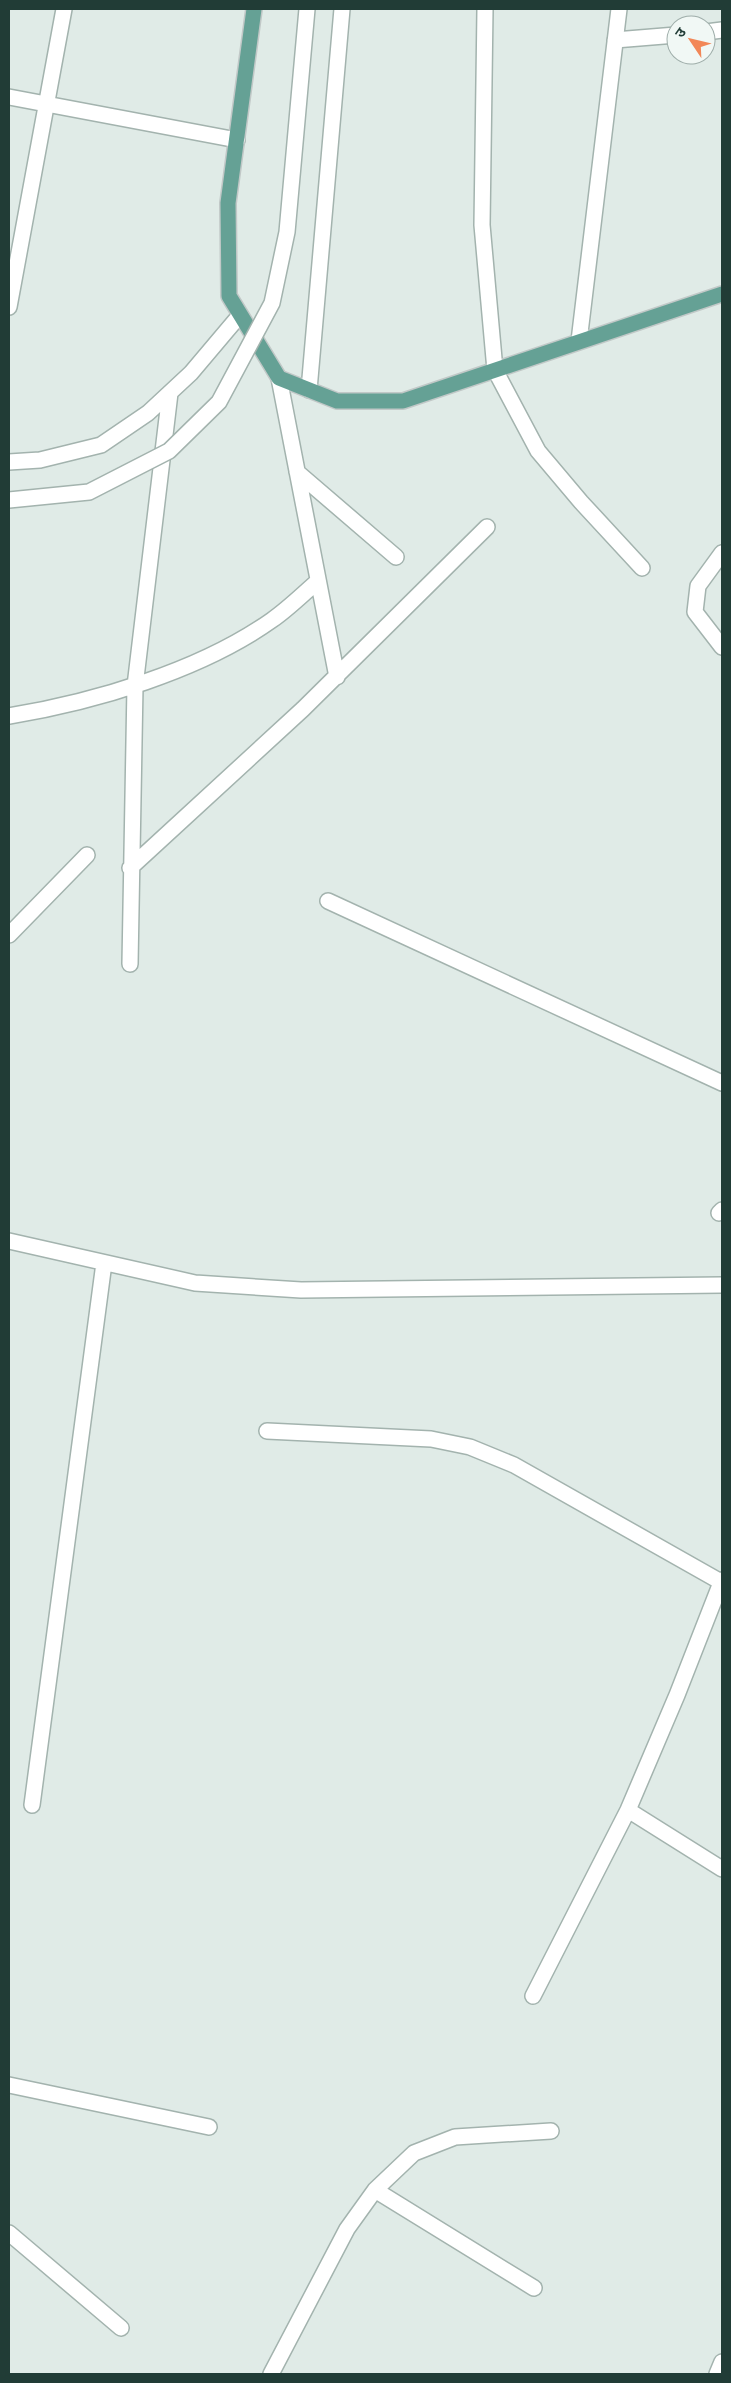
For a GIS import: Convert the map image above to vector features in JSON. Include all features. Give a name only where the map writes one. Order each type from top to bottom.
[{"type":"main road","points":[[254,9],[228,202],[229,296],[279,378],[337,401],[403,401],[722,294]]},
{"type":"street","points":[[9,307],[64,9]]},
{"type":"street","points":[[9,500],[89,492],[169,451],[219,402],[272,302],[287,232],[307,9]]},
{"type":"street","points":[[309,390],[342,9]]},
{"type":"street","points":[[485,9],[482,225],[495,370],[538,451],[581,502],[642,568]]},
{"type":"street","points":[[579,342],[619,9]]},
{"type":"street","points":[[615,40],[666,36]]},
{"type":"street","points":[[9,97],[237,140]]},
{"type":"street","points":[[9,462],[40,460],[101,445],[148,414],[191,373],[240,315]]},
{"type":"street","points":[[279,378],[336,677]]},
{"type":"street","points":[[130,964],[130,868],[135,686],[170,393]]},
{"type":"street","points":[[297,472],[396,556]]},
{"type":"street","points":[[130,868],[336,677],[487,528]]},
{"type":"street","points":[[722,553],[698,586],[695,612],[722,647]]},
{"type":"street","points":[[9,716],[50,709],[135,686],[219,651],[272,620],[318,581]]},
{"type":"street","points":[[9,935],[87,856]]},
{"type":"street","points":[[328,901],[722,1083]]},
{"type":"street","points":[[9,1241],[195,1283],[301,1290],[722,1285]]},
{"type":"street","points":[[32,1805],[104,1262]]},
{"type":"street","points":[[267,1430],[431,1439],[470,1447],[514,1464],[722,1581],[678,1695],[628,1810],[533,1996]]},
{"type":"street","points":[[628,1810],[722,1869]]},
{"type":"street","points":[[9,2085],[209,2127]]},
{"type":"street","points":[[270,2374],[347,2228],[374,2190],[414,2153],[455,2137],[551,2131]]},
{"type":"street","points":[[374,2190],[534,2288]]},
{"type":"street","points":[[9,2233],[121,2328]]},
{"type":"street","points":[[717,2374],[722,2362]]}]
